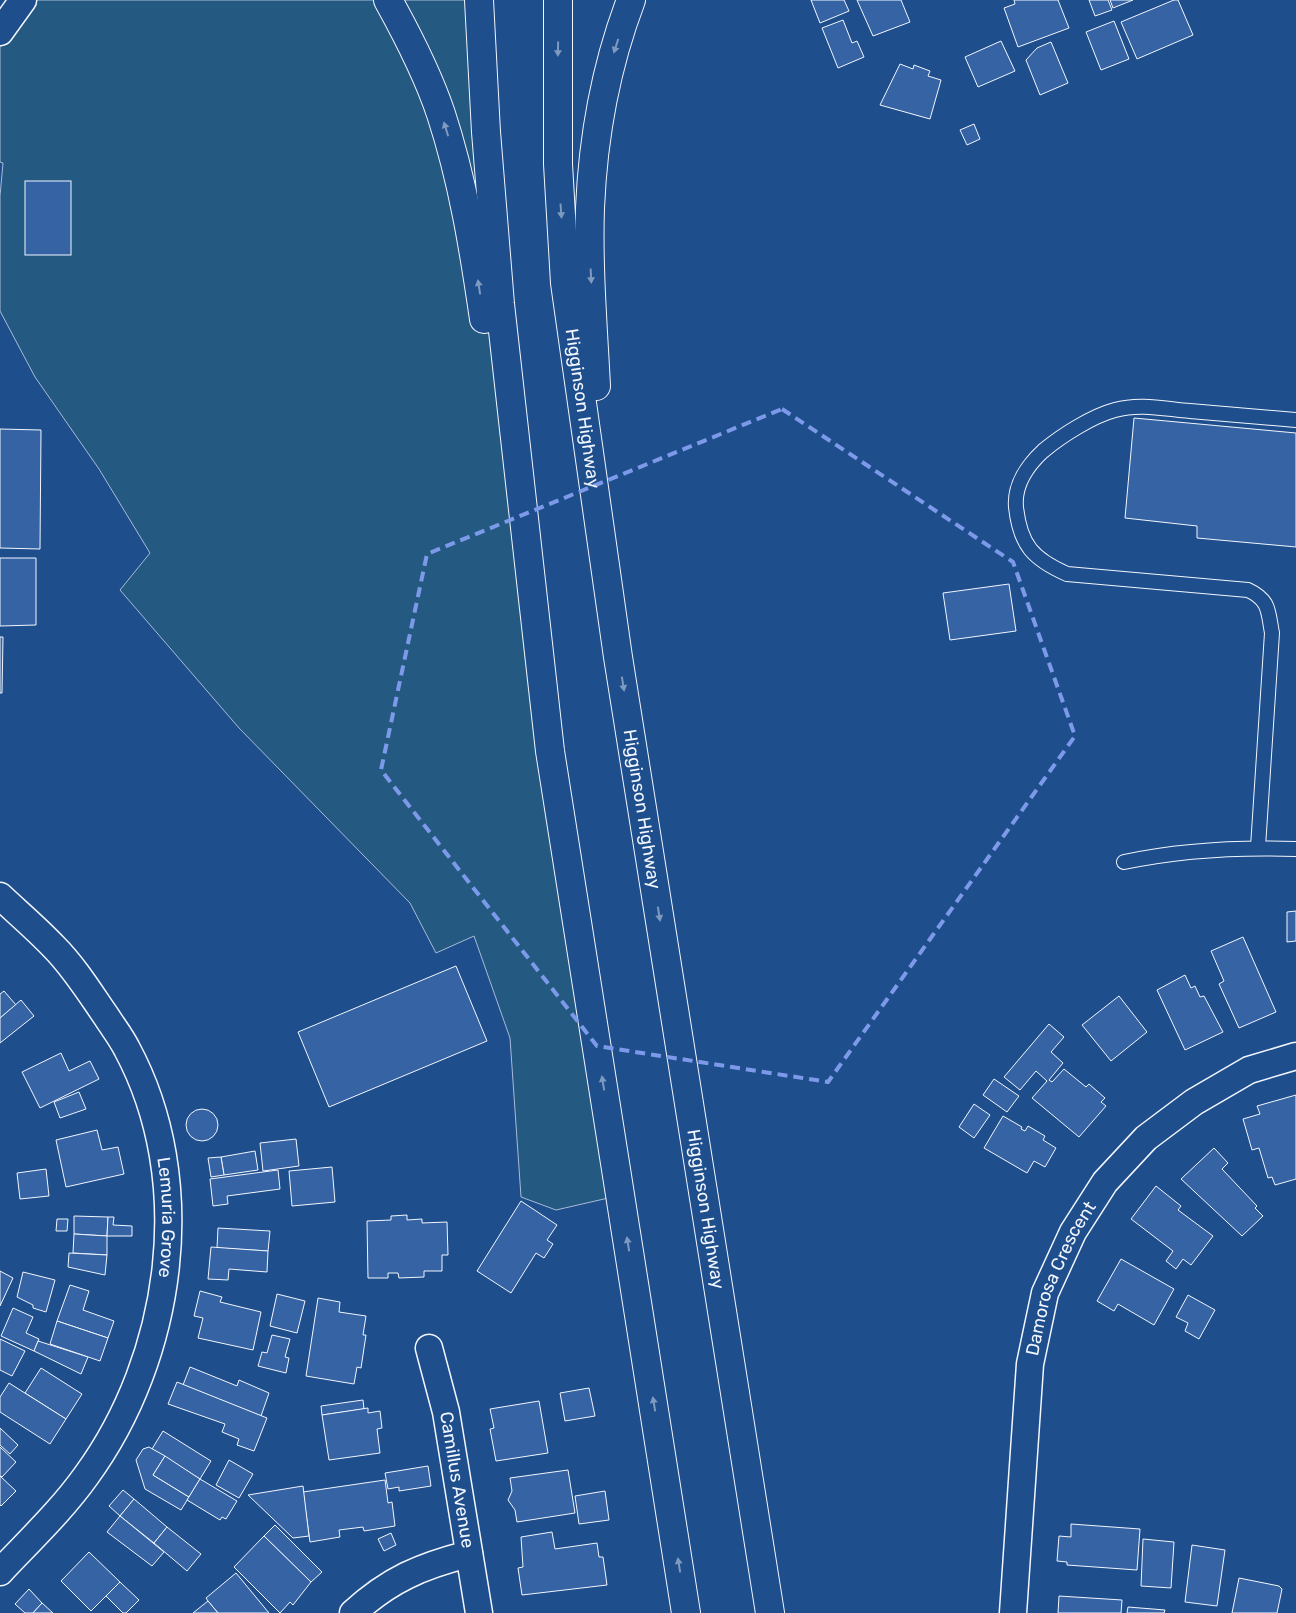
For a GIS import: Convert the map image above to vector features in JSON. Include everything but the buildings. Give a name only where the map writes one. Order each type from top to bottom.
[{"type":"highway","points":[[388,0],[423,70],[441,112],[464,196],[686,1613]]},
{"type":"highway","points":[[479,0],[486,132],[500,304],[550,751]]},
{"type":"highway","name":"Higginson Highway","points":[[558,0],[558,164],[565,283],[618,657],[770,1613]]},
{"type":"highway","points":[[618,657],[596,390],[590,207],[601,108],[610,64],[631,0]]},
{"type":"street","points":[[0,32],[23,0]]},
{"type":"street","name":"Lemuria Grove","points":[[0,896],[55,948],[127,1048],[149,1099],[164,1156],[169,1212],[168,1263],[157,1323],[137,1383],[109,1441],[86,1476],[54,1515],[0,1572]]},
{"type":"street","name":"Damorosa Crescent","points":[[1013,1613],[1030,1364],[1045,1293],[1073,1232],[1105,1182],[1146,1138],[1194,1102],[1249,1070],[1296,1056]]},
{"type":"street","name":"Camillus Avenue","points":[[429,1348],[446,1412],[479,1613]]},
{"type":"street","points":[[353,1613],[388,1583],[438,1562],[469,1554]]},
{"type":"lane","points":[[1258,848],[1272,634],[1266,603],[1260,596],[1248,590],[1067,574],[1047,565],[1033,555],[1020,533],[1016,504],[1021,476],[1037,457],[1060,438],[1113,410],[1149,406],[1296,420]]},
{"type":"lane","points":[[1124,862],[1159,854],[1225,848],[1296,849]]},
{"type":"highlighted area","points":[[782,409],[1013,562],[1075,736],[828,1082],[597,1046],[381,770],[427,554]]},
{"type":"shaded area","points":[[20,0],[476,0],[482,133],[617,1196],[556,1210],[521,1197],[510,1038],[474,936],[436,953],[410,903],[239,728],[120,590],[150,553],[99,469],[35,377],[0,311],[0,196],[3,163],[0,162],[0,26]]}]
